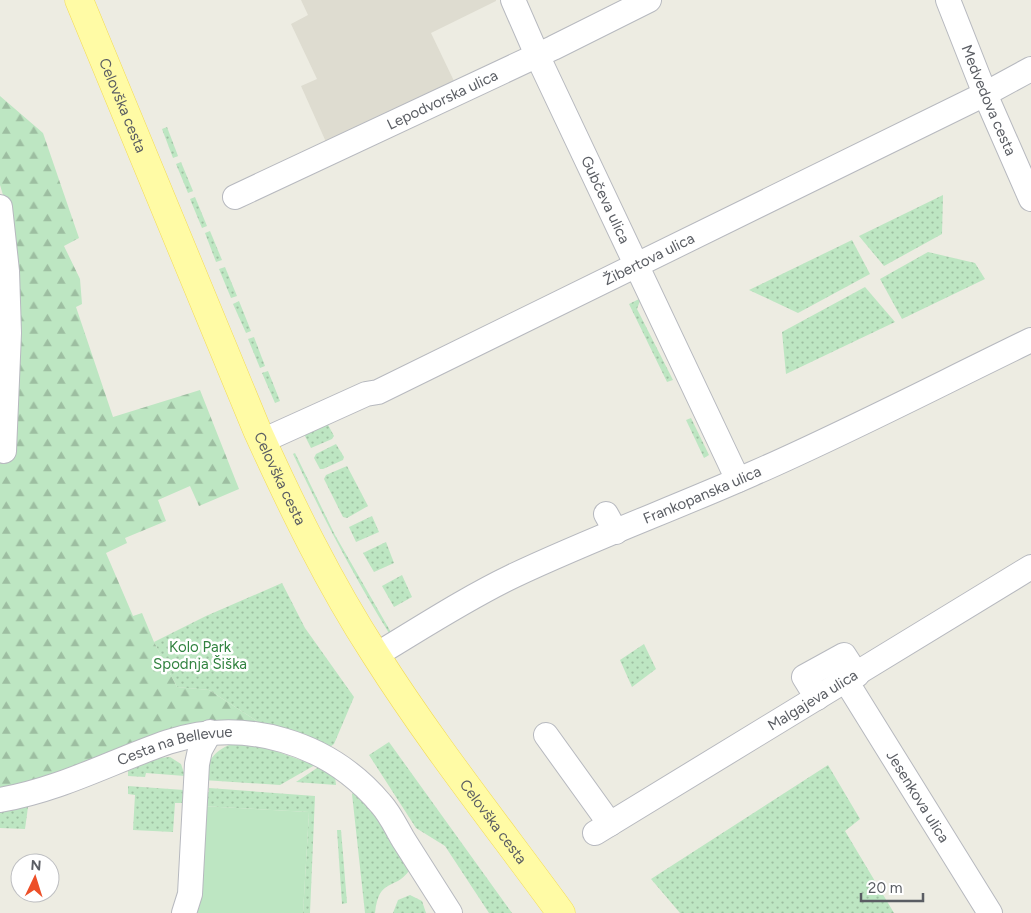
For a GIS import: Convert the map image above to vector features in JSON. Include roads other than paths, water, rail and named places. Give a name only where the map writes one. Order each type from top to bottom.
[{"type":"main road","name":"Celovška cesta","points":[[79,0],[262,441],[324,567],[376,655],[561,913]]},
{"type":"street","name":"Gubčeva ulica","points":[[513,0],[537,55],[738,480]]},
{"type":"street","name":"Lepodvorska ulica","points":[[235,197],[537,55],[648,0]]},
{"type":"street","name":"Medvedova cesta","points":[[948,0],[985,94],[1031,199]]},
{"type":"street","name":"Žibertova ulica","points":[[262,441],[366,394],[378,392],[635,264],[985,94],[1031,69]]},
{"type":"street","points":[[0,207],[7,271],[8,333],[4,451]]},
{"type":"street","name":"Frankopanska ulica","points":[[376,655],[471,598],[573,549],[611,523],[738,480],[1031,340]]},
{"type":"street","name":"Malgajeva ulica","points":[[546,735],[603,829],[818,698],[851,673],[1031,567]]},
{"type":"street","points":[[851,673],[958,598]]},
{"type":"street","name":"Jesenkova ulica","points":[[851,673],[990,913]]},
{"type":"street","name":"Cesta na Bellevue","points":[[0,800],[27,795],[84,777],[170,742],[210,732],[227,731],[266,735],[306,748],[328,759],[348,773],[382,805],[450,913]]},
{"type":"street","points":[[184,913],[190,894],[197,764],[200,750],[210,732]]},
{"type":"park label","name":"Kolo Park Spodnja Šiška","points":[[200,656]]}]
